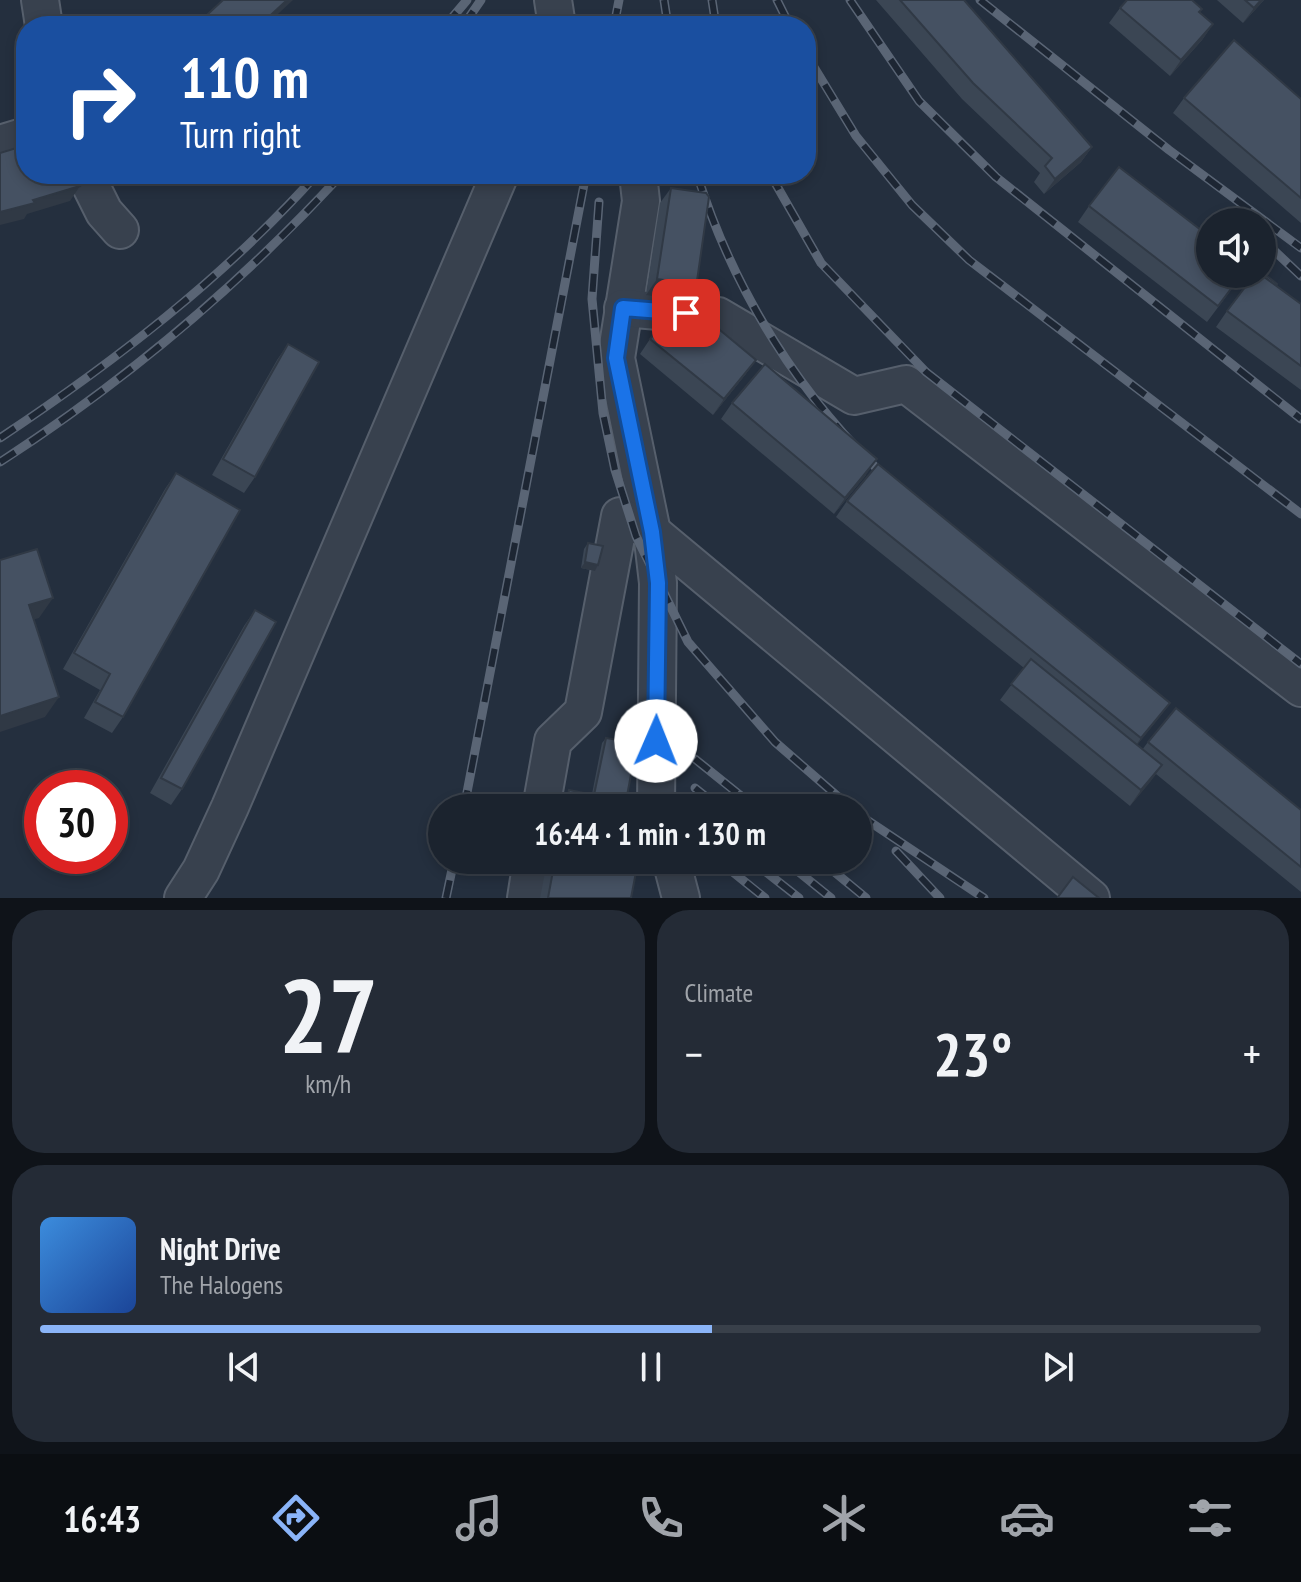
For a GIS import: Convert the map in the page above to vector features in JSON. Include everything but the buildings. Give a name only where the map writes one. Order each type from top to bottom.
[{"type":"street","points":[[90,184],[104,212],[120,230]]},
{"type":"street","points":[[183,898],[201,870],[230,807],[496,184]]},
{"type":"street","points":[[639,184],[641,201],[616,358],[652,532],[658,583],[656,794]]},
{"type":"street","points":[[623,308],[718,316],[854,396],[906,384],[1301,688]]},
{"type":"street","points":[[544,794],[553,741],[583,712],[620,516],[652,532],[1091,898]]},
{"type":"street","points":[[526,898],[530,874]]},
{"type":"street","points":[[675,874],[681,898]]},
{"type":"railway","points":[[453,16],[467,0]]},
{"type":"railway","points":[[470,16],[481,0]]},
{"type":"railway","points":[[616,16],[619,0]]},
{"type":"railway","points":[[664,0],[666,16]]},
{"type":"railway","points":[[712,0],[714,16]]},
{"type":"railway","points":[[777,0],[785,16]]},
{"type":"railway","points":[[850,0],[919,101],[996,177],[1301,419]]},
{"type":"railway","points":[[980,0],[1169,150],[1301,248]]},
{"type":"railway","points":[[816,70],[856,136],[912,205],[969,260],[1301,514]]},
{"type":"railway","points":[[0,438],[85,379],[167,316],[245,248],[308,184]]},
{"type":"railway","points":[[0,462],[93,398],[180,329],[263,254],[332,184]]},
{"type":"railway","points":[[467,794],[584,184]]},
{"type":"railway","points":[[700,184],[730,259],[750,301],[774,340],[828,415],[891,482]]},
{"type":"railway","points":[[776,184],[821,263],[926,372],[1301,664]]},
{"type":"railway","points":[[599,202],[592,299],[603,413],[615,470],[636,536],[688,642],[775,742],[835,794]]},
{"type":"railway","points":[[1276,252],[1301,276]]},
{"type":"railway","points":[[695,759],[739,794]]},
{"type":"railway","points":[[695,788],[702,794]]},
{"type":"railway","points":[[872,823],[984,898]]},
{"type":"railway","points":[[896,851],[940,898]]},
{"type":"railway","points":[[446,898],[451,874]]},
{"type":"railway","points":[[735,874],[765,898]]},
{"type":"railway","points":[[769,874],[799,898]]},
{"type":"railway","points":[[801,874],[831,898]]},
{"type":"railway","points":[[837,874],[866,898]]},
{"type":"route","points":[[656,741],[658,583],[652,532],[616,358],[623,308],[686,313]]}]
